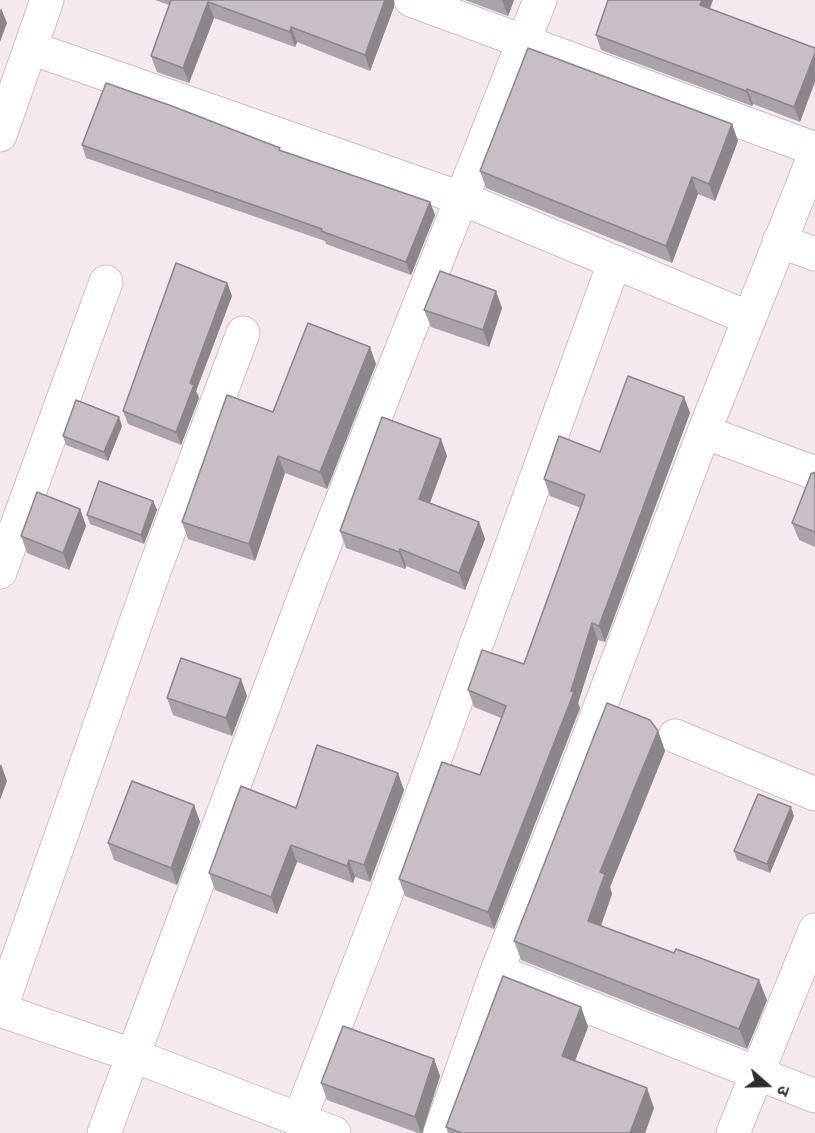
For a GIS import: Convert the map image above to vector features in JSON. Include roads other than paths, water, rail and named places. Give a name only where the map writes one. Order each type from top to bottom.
[{"type":"street","points":[[0,135],[47,0]]},
{"type":"street","points":[[411,0],[815,149]]},
{"type":"street","points":[[104,1133],[311,579],[540,0]]},
{"type":"street","points":[[31,48],[463,199],[749,318]]},
{"type":"street","points":[[440,1133],[497,971],[573,779],[704,432],[815,154]]},
{"type":"street","points":[[779,241],[815,254]]},
{"type":"street","points":[[299,1120],[385,897],[614,263]]},
{"type":"street","points":[[0,572],[106,282]]},
{"type":"street","points":[[243,333],[154,572],[0,1010],[132,1055],[334,1133]]},
{"type":"street","points":[[704,432],[815,472]]},
{"type":"street","points":[[675,736],[815,794]]},
{"type":"street","points":[[733,1133],[815,930]]},
{"type":"street","points":[[497,971],[815,1096]]}]
